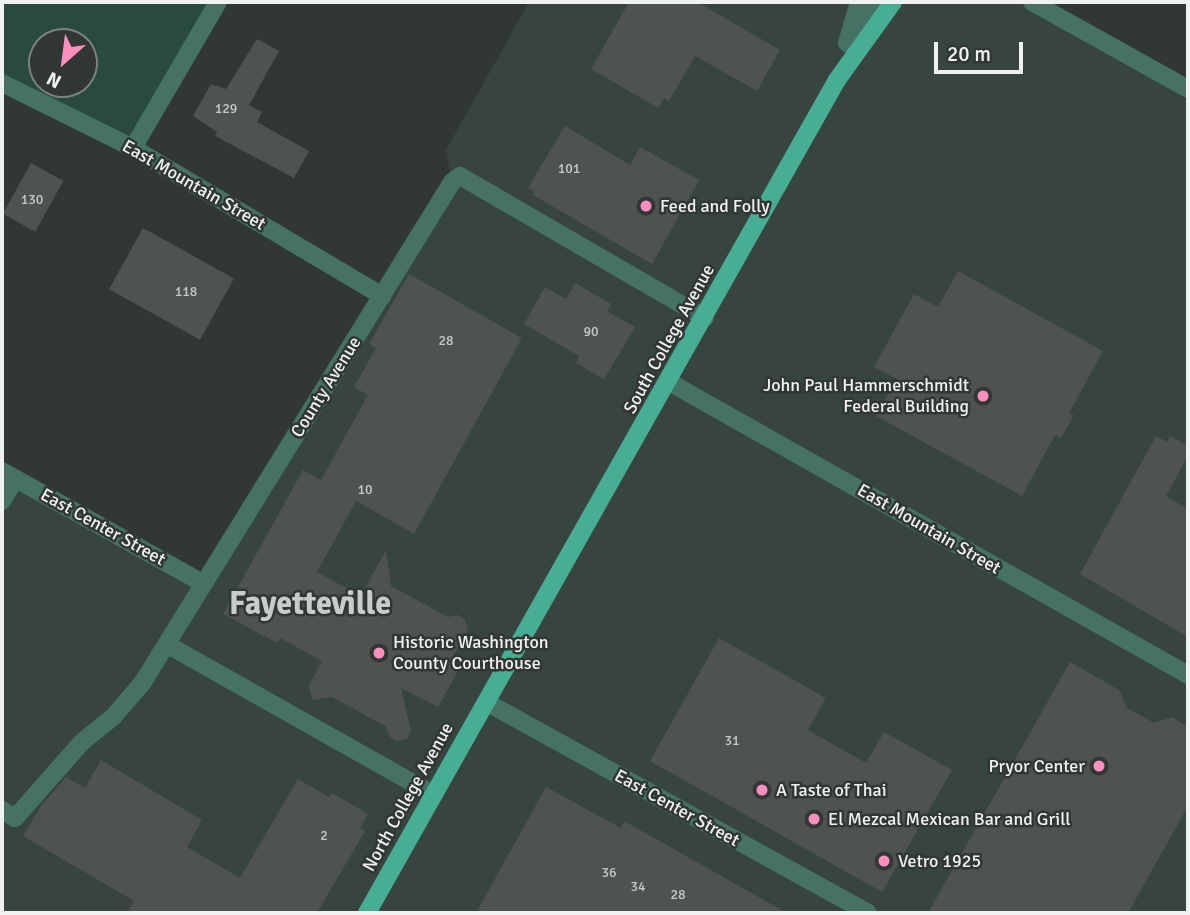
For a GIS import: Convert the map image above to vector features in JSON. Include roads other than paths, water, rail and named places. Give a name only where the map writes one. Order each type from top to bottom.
[{"type":"main road","name":"South College Avenue","points":[[486,702],[669,382],[837,80],[893,2]]},
{"type":"main road","name":"North College Avenue","points":[[367,913],[486,702]]},
{"type":"street","points":[[133,148],[218,2]]},
{"type":"street","points":[[837,80],[859,2]]},
{"type":"street","points":[[837,80],[876,2]]},
{"type":"street","points":[[1031,2],[1188,89]]},
{"type":"street","name":"East Mountain Street","points":[[2,83],[133,148],[382,296]]},
{"type":"street","name":"County Avenue","points":[[9,814],[114,716],[143,682],[452,183],[460,176],[705,318]]},
{"type":"street","name":"East Mountain Street","points":[[669,382],[1188,676]]},
{"type":"street","points":[[2,501],[8,475]]},
{"type":"street","name":"East Center Street","points":[[8,475],[204,584]]},
{"type":"street","points":[[168,645],[434,795]]},
{"type":"street","name":"East Center Street","points":[[486,702],[868,913]]},
{"type":"place","name":"Feed and Folly","points":[[646,206]]},
{"type":"place","name":"John Paul Hammerschmidt Federal Building","points":[[983,396]]},
{"type":"place","name":"Historic Washington County Courthouse","points":[[379,653]]},
{"type":"place","name":"Pryor Center","points":[[1099,766]]},
{"type":"place","name":"A Taste of Thai","points":[[762,790]]},
{"type":"place","name":"El Mezcal Mexican Bar and Grill","points":[[814,819]]},
{"type":"place","name":"Vetro 1925","points":[[884,861]]},
{"type":"district","name":"Fayetteville","points":[[310,604]]}]
